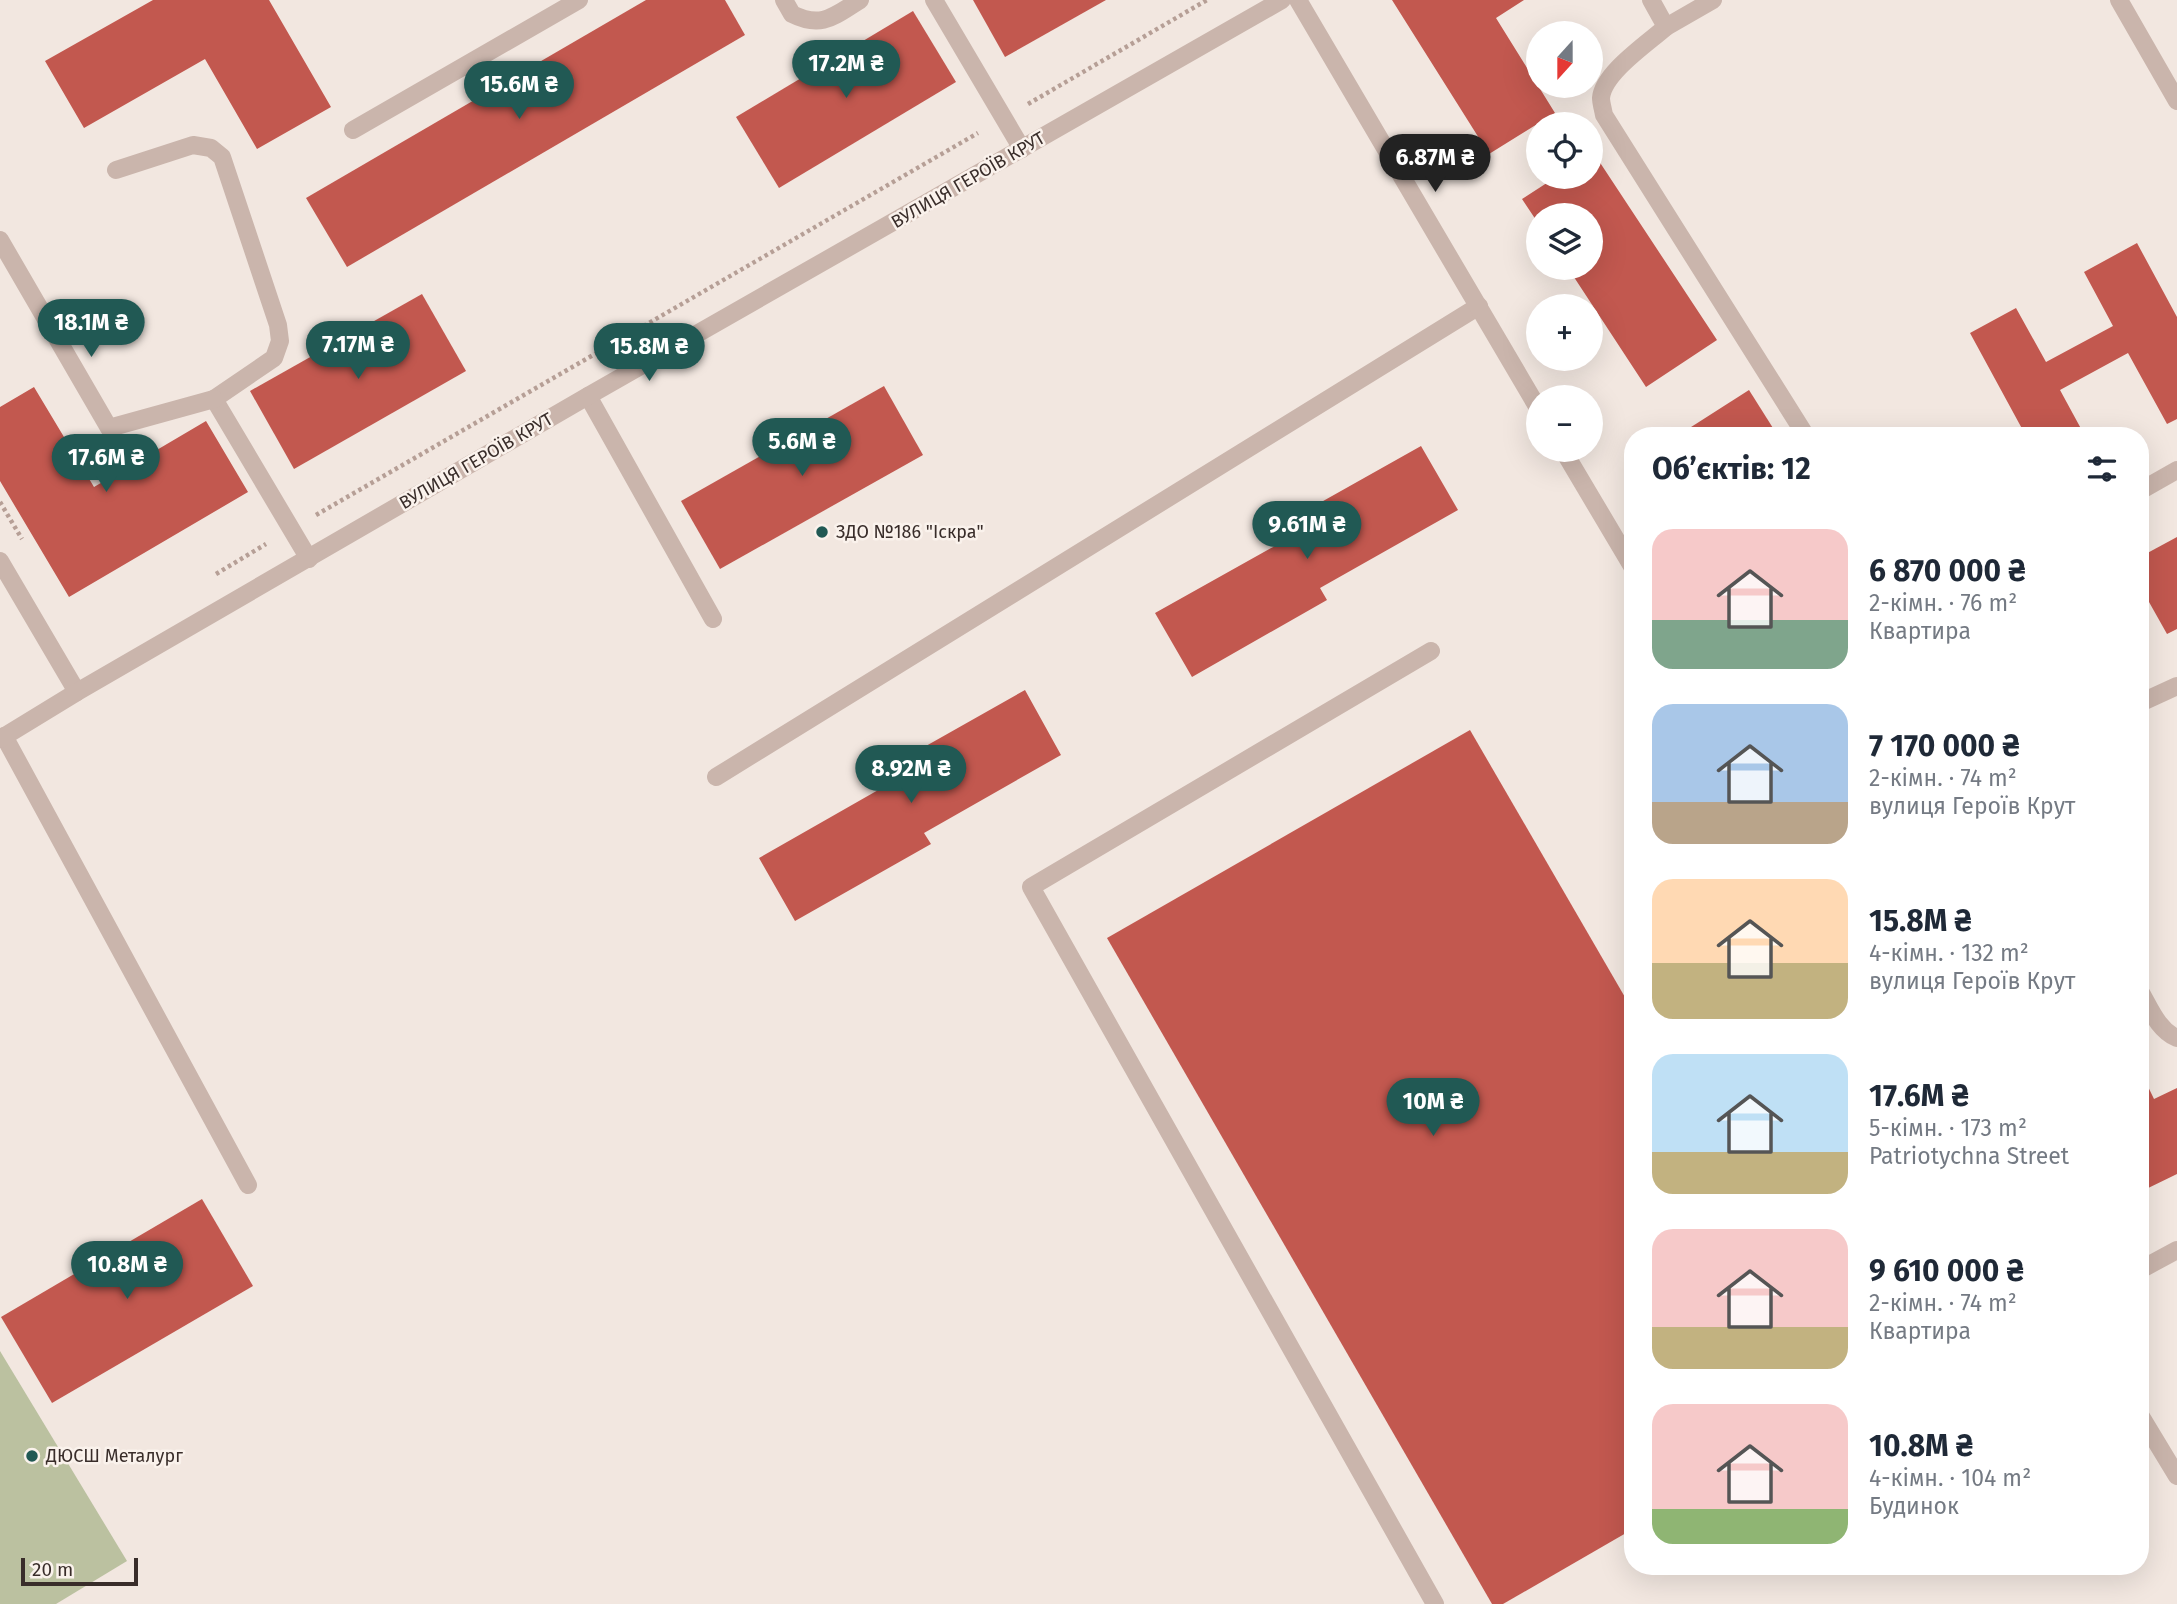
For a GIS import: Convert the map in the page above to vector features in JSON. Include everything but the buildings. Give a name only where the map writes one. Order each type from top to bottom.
[{"type":"street","points":[[353,130],[579,0]]},
{"type":"street","points":[[784,0],[792,14],[816,22],[828,19],[860,0]]},
{"type":"street","points":[[934,0],[1021,149]]},
{"type":"street","name":"ВУЛИЦЯ ГЕРОЇВ КРУТ","points":[[2,738],[588,396],[1282,0]]},
{"type":"street","points":[[1298,0],[1526,387]]},
{"type":"street","points":[[1651,0],[1666,27]]},
{"type":"street","points":[[1713,0],[1666,27],[1617,70],[1607,81],[1601,97],[1604,115],[1800,427]]},
{"type":"street","points":[[2119,0],[2177,101]]},
{"type":"street","points":[[0,240],[108,428],[214,399],[274,358],[280,341],[278,325],[222,157],[211,148],[192,145],[116,170]]},
{"type":"street","points":[[716,777],[1479,306]]},
{"type":"street","points":[[588,396],[713,619]]},
{"type":"street","points":[[214,399],[309,558]]},
{"type":"street","points":[[1570,462],[1624,553]]},
{"type":"street","points":[[2149,486],[2177,470]]},
{"type":"street","points":[[0,561],[77,692]]},
{"type":"street","points":[[1432,651],[1031,887],[1436,1604]]},
{"type":"street","points":[[2149,699],[2177,686]]},
{"type":"street","points":[[2,738],[248,1185]]},
{"type":"street","points":[[2149,1006],[2161,1026],[2168,1034],[2177,1038]]},
{"type":"street","points":[[2149,1265],[2177,1250]]},
{"type":"street","points":[[2149,1430],[2177,1476]]},
{"type":"path","points":[[234,563],[1208,0]]},
{"type":"green space","name":"ДЮСШ Металург","points":[[0,1351],[127,1561],[56,1604],[0,1604]]},
{"type":"place","name":"ЗДО №186 \"Іскра\"","points":[[822,532]]},
{"type":"place","name":"ДЮСШ Металург","points":[[32,1456]]}]
